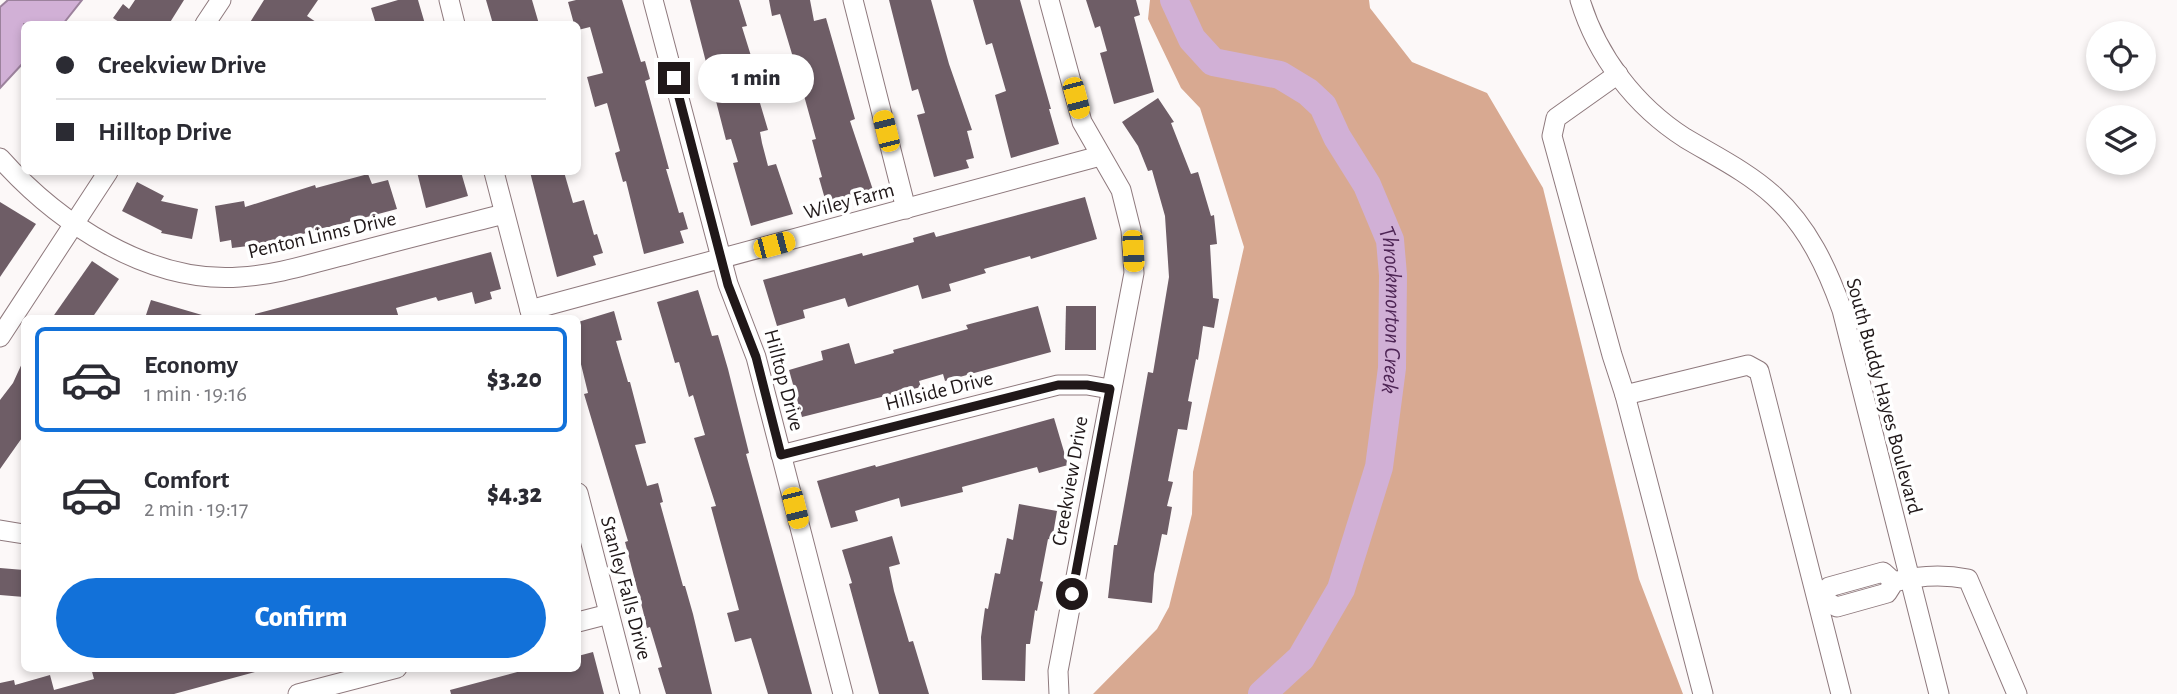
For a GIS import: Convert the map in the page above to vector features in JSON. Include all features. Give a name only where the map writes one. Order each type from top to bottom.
[{"type":"street","points":[[207,21],[221,0]]},
{"type":"street","points":[[449,0],[454,21]]},
{"type":"street","name":"Hilltop Drive","points":[[653,0],[721,259],[756,357],[843,694]]},
{"type":"street","points":[[853,0],[906,209]]},
{"type":"street","name":"Creekview Drive","points":[[1049,0],[1082,122],[1121,190],[1131,230],[1134,273],[1058,671],[1059,694]]},
{"type":"street","name":"South Buddy Hayes Boulevard","points":[[1580,0],[1592,33],[1637,98],[1682,136],[1727,161],[1773,195],[1793,215],[1808,237],[1842,310],[1901,580],[1939,694]]},
{"type":"street","points":[[1618,74],[1556,118],[1552,136],[1625,395],[1703,694]]},
{"type":"street","name":"Wiley Farm","points":[[531,314],[721,259],[1100,156]]},
{"type":"street","name":"Penton Linns Drive","points":[[0,158],[24,184],[75,223],[124,254],[158,268],[198,276],[238,278],[277,272],[505,214]]},
{"type":"street","points":[[0,337],[106,175]]},
{"type":"street","points":[[495,175],[531,314]]},
{"type":"street","points":[[1625,395],[1748,365],[1759,371],[1820,601],[1841,694]]},
{"type":"street","name":"Hillside Drive","points":[[781,455],[1058,385],[1087,385],[1110,389]]},
{"type":"street","name":"Stanley Falls Drive","points":[[581,505],[630,694]]},
{"type":"street","points":[[0,530],[21,534]]},
{"type":"street","points":[[1820,601],[1829,587],[1883,572],[1901,580],[1942,574],[1968,579],[2017,694]]},
{"type":"street","points":[[581,621],[609,614]]},
{"type":"street","points":[[298,694],[382,672]]},
{"type":"shaded area","points":[[8,0],[82,0],[65,21],[21,21],[21,65],[0,88],[0,7]]},
{"type":"shaded area","points":[[1150,0],[1369,0],[1370,8],[1412,62],[1487,93],[1543,188],[1639,579],[1683,694],[1093,694],[1157,629],[1169,607],[1192,514],[1193,472],[1244,247],[1200,108],[1181,88],[1148,19]]},
{"type":"building","points":[[135,0],[184,0],[171,21],[118,21],[113,18],[123,4],[129,9]]},
{"type":"building","points":[[264,0],[318,0],[307,16],[314,21],[251,21]]},
{"type":"building","points":[[398,0],[418,0],[424,21],[375,21],[371,8]]},
{"type":"building","points":[[486,0],[532,0],[538,21],[492,21]]},
{"type":"building","points":[[622,0],[641,62],[645,61],[650,79],[645,81],[669,169],[666,169],[679,213],[683,212],[688,229],[680,231],[684,243],[644,254],[626,181],[623,182],[615,153],[620,151],[607,103],[595,107],[587,77],[603,73],[590,27],[581,29],[581,21],[573,21],[568,2]]},
{"type":"building","points":[[690,0],[739,0],[747,26],[742,27],[765,101],[760,103],[768,130],[760,132],[762,143],[768,166],[776,164],[793,214],[751,226],[733,163],[738,162],[731,139],[726,140]]},
{"type":"building","points":[[769,0],[810,0],[814,21],[826,18],[855,119],[850,121],[874,193],[827,206],[812,140],[816,139],[803,92],[796,94],[788,66],[795,64],[780,14],[772,16]]},
{"type":"building","points":[[889,0],[931,0],[972,130],[967,131],[974,158],[966,160],[969,168],[934,177],[917,115],[925,113],[918,89],[912,91]]},
{"type":"building","points":[[973,0],[1020,0],[1059,144],[1011,158],[995,95],[1006,91],[992,43],[986,45]]},
{"type":"building","points":[[1086,0],[1136,0],[1140,15],[1134,17],[1154,92],[1114,104],[1100,53],[1107,51],[1100,26],[1095,28]]},
{"type":"building","points":[[1158,98],[1174,122],[1171,123],[1191,174],[1198,172],[1211,216],[1214,215],[1217,244],[1210,245],[1213,298],[1219,299],[1214,328],[1203,326],[1188,401],[1192,402],[1187,430],[1178,429],[1168,481],[1173,482],[1167,506],[1172,507],[1167,535],[1162,534],[1154,574],[1152,603],[1108,598],[1114,545],[1117,545],[1148,372],[1153,373],[1169,277],[1165,216],[1152,170],[1148,171],[1138,146],[1122,122]]},
{"type":"building","points":[[364,175],[368,175],[372,184],[388,180],[397,209],[265,244],[232,248],[231,240],[220,242],[215,206],[244,201],[245,207],[315,185],[316,188]]},
{"type":"building","points":[[418,175],[462,175],[468,196],[426,208]]},
{"type":"building","points":[[531,175],[565,175],[573,203],[584,200],[594,235],[597,234],[603,253],[593,256],[596,265],[557,277]]},
{"type":"building","points":[[137,182],[164,196],[161,201],[198,209],[192,239],[161,233],[162,231],[122,211]]},
{"type":"building","points":[[1085,197],[1097,239],[1031,259],[1030,256],[984,269],[986,273],[949,284],[951,291],[922,299],[918,285],[848,307],[845,298],[803,310],[805,318],[777,326],[763,280],[914,242],[913,238],[934,232],[936,237]]},
{"type":"building","points":[[0,202],[36,224],[0,277]]},
{"type":"building","points":[[491,252],[501,289],[490,292],[492,299],[475,304],[472,292],[438,301],[436,297],[396,308],[398,315],[255,314]]},
{"type":"building","points":[[92,261],[119,279],[94,315],[54,315]]},
{"type":"building","points":[[698,290],[712,336],[718,335],[728,369],[749,453],[746,454],[812,694],[768,694],[751,638],[735,642],[727,613],[739,610],[711,507],[716,506],[694,438],[705,435],[693,395],[689,397],[679,362],[675,363],[657,302]]},
{"type":"building","points":[[151,300],[202,315],[146,315]]},
{"type":"building","points":[[1038,306],[1051,352],[945,381],[943,374],[919,381],[921,387],[802,417],[789,370],[823,360],[821,351],[849,343],[855,364],[894,353],[893,350],[968,329],[966,325]]},
{"type":"building","points":[[1066,306],[1096,306],[1096,350],[1065,350]]},
{"type":"building","points":[[614,311],[622,340],[616,341],[646,443],[635,445],[647,486],[658,483],[663,502],[660,503],[693,614],[712,694],[666,694],[658,668],[662,667],[650,627],[647,628],[625,542],[628,541],[584,394],[588,393],[581,364],[581,321]]},
{"type":"building","points":[[21,366],[21,439],[0,469],[0,400],[13,383]]},
{"type":"building","points":[[1054,418],[1068,465],[1039,473],[1037,467],[962,487],[963,492],[901,507],[899,498],[855,511],[858,521],[831,528],[817,481]]},
{"type":"building","points":[[1019,504],[1057,511],[1052,540],[1048,539],[1040,581],[1043,582],[1030,644],[1026,644],[1025,681],[982,680],[981,637],[985,608],[988,609],[995,573],[1000,574],[1007,538],[1013,540]]},
{"type":"building","points":[[892,536],[900,564],[889,567],[894,591],[909,642],[913,641],[929,694],[879,694],[849,584],[852,583],[842,550]]},
{"type":"building","points":[[0,568],[21,570],[21,597],[0,595]]},
{"type":"building","points":[[593,652],[604,694],[451,694],[450,690],[517,672],[581,672],[581,655]]},
{"type":"building","points":[[92,672],[255,672],[174,694],[0,694],[0,683],[14,680],[15,685],[50,675],[54,690],[94,679]]},
{"type":"waterway","name":"Throckmorton Creek","points":[[1174,0],[1192,39],[1213,62],[1280,75],[1308,92],[1323,106],[1337,137],[1367,185],[1390,240],[1393,275],[1392,368],[1379,467],[1341,589],[1301,658],[1262,694]]},
{"type":"route","points":[[674,78],[728,285],[756,357],[781,455],[1058,385],[1087,385],[1110,389],[1072,594]]}]
